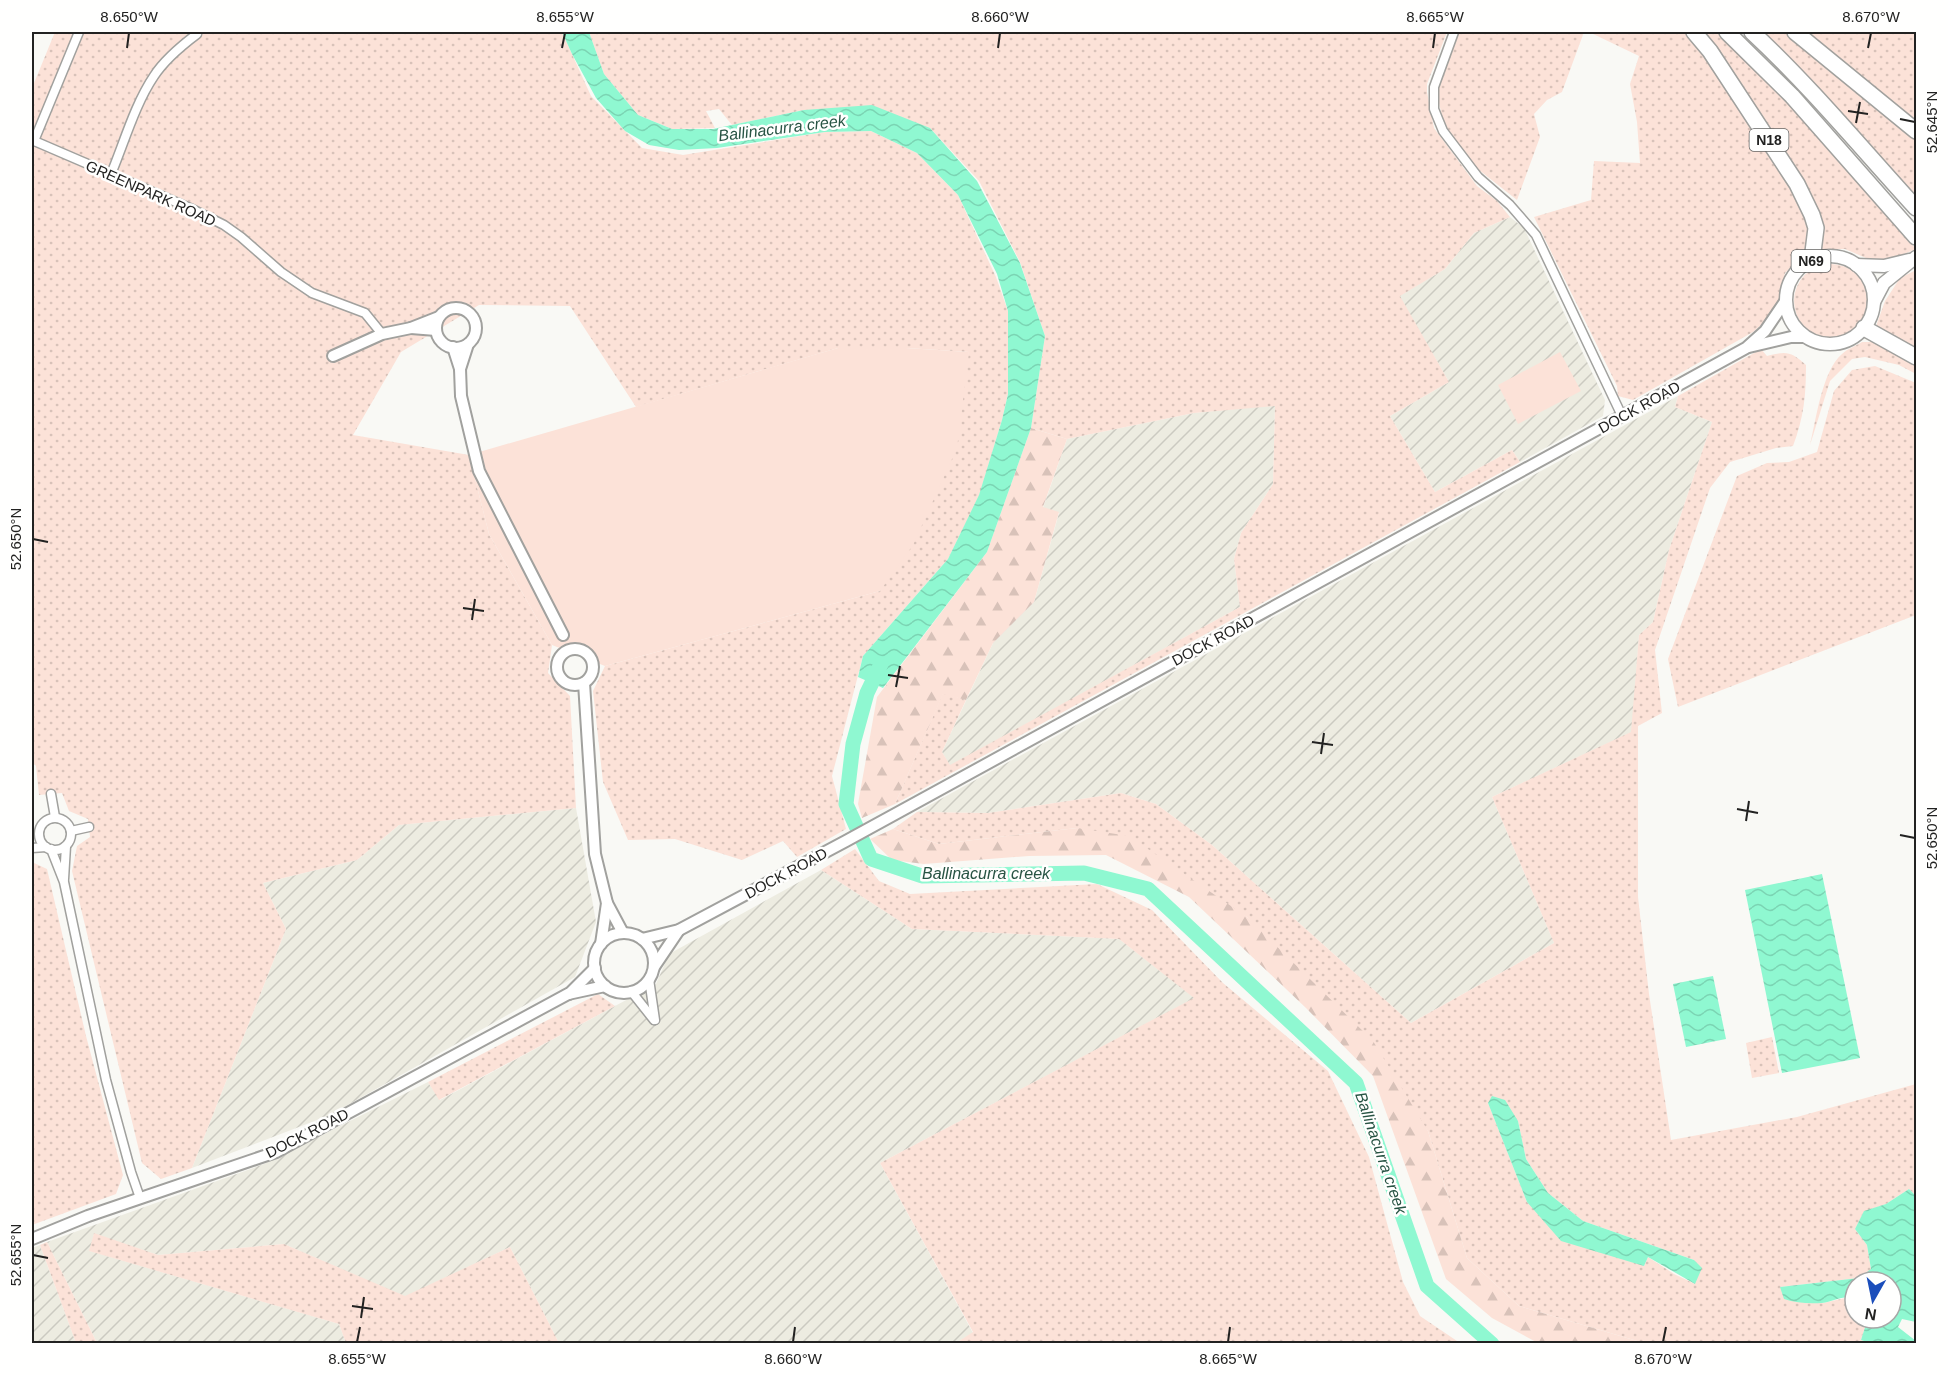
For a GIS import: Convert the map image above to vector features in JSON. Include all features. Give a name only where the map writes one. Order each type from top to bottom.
[{"type":"highway","name":"N18","points":[[1694,32],[1710,51],[1797,184],[1816,228],[1812,260]]},
{"type":"highway","points":[[1727,32],[1792,96],[1917,237]]},
{"type":"highway","points":[[1752,32],[1826,106],[1917,208]]},
{"type":"highway","points":[[1796,32],[1917,131]]},
{"type":"highway","points":[[1864,328],[1917,357]]},
{"type":"main road","name":"N69","points":[[1786,300],[1793,276],[1802,266],[1812,260],[1835,256],[1856,265],[1884,266],[1913,258]]},
{"type":"main road","name":"N69","points":[[1864,328],[1884,283],[1913,258]]},
{"type":"main road","points":[[1856,265],[1870,281],[1874,302]]},
{"type":"main road","name":"DOCK ROAD","points":[[642,939],[679,930],[846,841],[1746,348],[1766,331],[1786,300]]},
{"type":"main road","points":[[1786,300],[1788,314],[1795,327],[1806,337],[1823,344],[1844,342],[1864,328]]},
{"type":"main road","points":[[333,356],[382,334],[411,328],[439,317],[453,308],[470,313],[476,329],[473,339],[468,344],[460,369]]},
{"type":"main road","points":[[439,317],[436,330],[442,341],[453,347],[468,344]]},
{"type":"main road","points":[[411,328],[436,330]]},
{"type":"main road","name":"DOCK ROAD","points":[[1746,348],[1791,337],[1806,337]]},
{"type":"main road","points":[[453,347],[460,369],[461,396],[479,471],[563,635],[578,649],[586,652],[593,663],[592,674],[584,683],[571,685],[564,682],[558,674],[556,666],[563,635]]},
{"type":"main road","points":[[558,659],[566,651],[578,649]]},
{"type":"main road","points":[[584,683],[595,854],[607,903],[624,933]]},
{"type":"main road","points":[[571,685],[584,706]]},
{"type":"main road","points":[[601,944],[611,936],[624,933],[642,939],[652,952],[654,968],[642,987],[631,991],[618,991],[605,986],[598,978],[595,955],[601,944],[607,903]]},
{"type":"main road","name":"DOCK ROAD","points":[[654,968],[679,930]]},
{"type":"main road","name":"DOCK ROAD","points":[[32,1239],[88,1216],[276,1152],[568,994],[595,968]]},
{"type":"main road","name":"DOCK ROAD","points":[[568,994],[605,986]]},
{"type":"street","points":[[33,141],[79,32]]},
{"type":"street","points":[[1454,32],[1434,87],[1434,109],[1443,131],[1478,177],[1510,205],[1536,236],[1622,416]]},
{"type":"street","points":[[111,174],[154,76],[172,54],[197,34]]},
{"type":"street","name":"GREENPARK ROAD","points":[[33,141],[190,208],[224,225],[298,284],[331,301],[365,313],[382,334]]},
{"type":"street","points":[[51,794],[55,817]]},
{"type":"street","points":[[32,838],[45,820],[55,817],[65,821],[71,831],[71,836],[66,846],[64,882]]},
{"type":"street","points":[[71,831],[89,827]]},
{"type":"street","points":[[39,831],[40,840],[49,848],[64,882],[106,1080],[140,1198]]},
{"type":"street","points":[[32,848],[61,849],[66,846]]},
{"type":"street","points":[[631,991],[655,1020],[649,979]]},
{"type":"shaded area","points":[[1510,217],[1524,228],[1605,400],[1603,416],[1520,462],[1512,450],[1435,492],[1390,416],[1449,382],[1399,296],[1445,269],[1474,233]]},
{"type":"shaded area","points":[[1678,396],[1675,407],[1712,422],[1669,550],[1653,622],[1639,635],[1632,732],[1492,797],[1554,943],[1411,1023],[1212,845],[1156,804],[1121,793],[988,813],[917,812]]},
{"type":"shaded area","points":[[1275,405],[1273,484],[1241,533],[1234,559],[1240,607],[950,766],[942,752],[993,643],[1034,602],[1059,513],[1043,508],[1067,439],[1194,413]]},
{"type":"shaded area","points":[[576,808],[596,922],[575,977],[330,1115],[192,1168],[286,929],[263,883],[357,860],[399,825]]},
{"type":"shaded area","points":[[821,870],[912,929],[1119,939],[1195,998],[880,1163],[973,1333],[956,1343],[559,1343],[510,1247],[405,1297],[284,1244],[158,1255],[94,1234],[90,1251],[339,1324],[346,1343],[97,1343],[47,1242],[264,1164],[428,1082],[440,1100],[656,984],[669,954]]},
{"type":"shaded area","points":[[40,1245],[76,1343],[32,1344],[32,1248]]},
{"type":"green space","points":[[55,32],[562,32],[591,96],[642,148],[683,155],[825,132],[871,131],[917,153],[958,195],[996,277],[1008,311],[1008,394],[979,496],[948,559],[863,656],[832,776],[846,829],[797,857],[783,841],[742,860],[675,839],[628,840],[603,782],[593,691],[605,666],[880,591],[969,352],[907,348],[838,348],[636,407],[570,306],[479,305],[401,352],[353,435],[469,455],[489,534],[552,645],[548,673],[570,696],[576,808],[399,825],[357,860],[263,883],[286,929],[192,1168],[161,1179],[142,1163],[72,871],[77,846],[90,837],[88,819],[69,811],[62,793],[39,795],[36,766],[32,762],[32,88]]},
{"type":"green space","points":[[589,32],[1447,32],[1427,84],[1434,128],[1477,186],[1497,201],[1510,217],[1474,233],[1445,269],[1400,296],[1449,382],[1390,416],[1435,492],[1512,450],[1520,462],[895,804],[943,693],[966,700],[942,752],[950,765],[1240,607],[1234,559],[1241,533],[1273,484],[1275,406],[1194,413],[1067,439],[1031,428],[1045,336],[1020,262],[979,181],[930,128],[804,110],[732,125],[719,109],[706,111],[715,128],[672,129],[638,115],[604,74]]},
{"type":"green space","points":[[1457,32],[1584,32],[1562,92],[1547,100],[1534,114],[1540,137],[1517,200],[1474,166],[1444,125],[1439,103],[1438,81]]},
{"type":"green space","points":[[1589,32],[1685,32],[1729,87],[1805,209],[1813,230],[1806,252],[1785,273],[1779,299],[1769,318],[1753,332],[1633,400],[1618,396],[1617,386],[1534,217],[1591,200],[1594,161],[1640,163],[1637,122],[1630,84],[1639,56]]},
{"type":"green space","points":[[1703,32],[1716,32],[1775,87],[1916,249],[1892,259],[1873,261],[1845,249],[1822,249],[1823,223],[1803,183]]},
{"type":"green space","points":[[1760,32],[1785,32],[1916,138],[1916,195],[1819,88]]},
{"type":"green space","points":[[1801,32],[1916,32],[1916,122]]},
{"type":"green space","points":[[1831,264],[1845,267],[1857,275],[1865,287],[1868,301],[1865,315],[1857,327],[1845,335],[1831,338],[1817,335],[1805,327],[1797,315],[1794,301],[1797,287],[1805,275],[1817,267]]},
{"type":"green space","points":[[1916,270],[1916,351],[1875,329],[1885,301],[1900,278]]},
{"type":"green space","points":[[1862,342],[1878,342],[1916,364],[1916,374],[1899,365],[1865,357],[1852,359],[1830,381],[1810,445],[1829,372],[1842,354]]},
{"type":"green space","points":[[838,348],[906,348],[969,352],[957,448],[913,545],[880,591],[605,666],[552,645],[489,534],[469,455]]},
{"type":"green space","points":[[1761,349],[1767,356],[1788,353],[1806,365],[1804,406],[1793,446],[1776,448],[1730,462],[1710,488],[1655,650],[1662,713],[1638,726],[1638,897],[1649,994],[1671,1140],[1797,1117],[1916,1084],[1916,1196],[1909,1189],[1886,1204],[1864,1212],[1855,1229],[1867,1245],[1871,1269],[1843,1270],[1843,1280],[1780,1287],[1823,1303],[1843,1299],[1843,1330],[1864,1330],[1861,1340],[1870,1343],[1644,1343],[1519,1306],[1467,1258],[1428,1131],[1247,917],[1077,828],[939,844],[893,829],[917,812],[988,813],[1121,793],[1156,804],[1212,845],[1411,1023],[1554,943],[1492,797],[1631,732],[1639,635],[1653,622],[1669,550],[1712,422],[1675,407],[1678,396]],"holes":[[[1488,1103],[1518,1121],[1526,1159],[1548,1193],[1583,1221],[1694,1260],[1695,1284],[1648,1257],[1644,1266],[1527,1202]]]},
{"type":"green space","points":[[1560,352],[1581,391],[1518,424],[1498,385]]},
{"type":"green space","points":[[1875,366],[1916,383],[1916,615],[1678,707],[1668,659],[1737,476],[1767,463],[1789,462],[1817,452],[1834,391],[1852,370]]},
{"type":"green space","points":[[1031,428],[1067,439],[1043,507],[1059,512],[1034,602],[993,643],[966,700],[943,694],[895,804],[862,818],[858,804],[877,697],[987,552]]},
{"type":"green space","points":[[1077,828],[1129,836],[1247,917],[1373,1041],[1428,1131],[1467,1258],[1519,1306],[1644,1343],[1538,1343],[1492,1318],[1446,1279],[1373,1076],[1306,1008],[1189,897],[1106,855],[1029,856],[924,864],[892,860],[870,839],[893,829],[939,844]]},
{"type":"green space","points":[[855,849],[879,881],[910,894],[1097,884],[1152,910],[1223,983],[1328,1071],[1369,1157],[1403,1282],[1420,1316],[1460,1343],[956,1343],[973,1332],[880,1163],[1194,998],[1119,939],[912,929],[821,870]]},
{"type":"green space","points":[[32,862],[47,869],[86,1036],[123,1175],[116,1194],[32,1225]]},
{"type":"green space","points":[[598,994],[615,1006],[439,1100],[428,1082]]},
{"type":"green space","points":[[1772,1037],[1779,1073],[1752,1078],[1746,1043]]},
{"type":"green space","points":[[94,1233],[158,1255],[284,1244],[405,1296],[510,1247],[559,1343],[346,1343],[339,1324],[89,1251]]},
{"type":"green space","points":[[47,1242],[97,1343],[76,1343],[40,1245]]},
{"type":"water","points":[[562,32],[589,32],[604,74],[638,115],[672,129],[713,129],[804,110],[872,105],[930,128],[977,181],[1020,263],[1045,336],[1031,428],[987,552],[883,688],[858,677],[863,656],[948,559],[979,495],[1002,420],[1008,394],[1008,311],[997,274],[958,195],[917,153],[871,131],[825,132],[717,148],[679,150],[649,145],[625,131],[596,98]]},
{"type":"water","points":[[1822,874],[1860,1058],[1782,1073],[1745,890]]},
{"type":"water","points":[[1713,976],[1726,1039],[1686,1047],[1673,984]]},
{"type":"water","points":[[1492,1096],[1505,1100],[1518,1121],[1526,1159],[1548,1193],[1583,1221],[1694,1260],[1702,1268],[1695,1284],[1648,1257],[1644,1266],[1561,1241],[1527,1202],[1488,1103]]},
{"type":"water","points":[[1909,1189],[1916,1196],[1916,1322],[1903,1319],[1903,1270],[1870,1270],[1867,1245],[1855,1229],[1864,1211],[1886,1204]]},
{"type":"water","points":[[1843,1280],[1843,1298],[1826,1302],[1798,1302],[1784,1299],[1780,1287]]},
{"type":"water","points":[[1864,1330],[1902,1330],[1916,1343],[1870,1343],[1861,1340]]},
{"type":"waterway","name":"Ballinacurra creek","points":[[881,664],[867,693],[853,744],[846,804],[871,859],[922,876],[1084,873],[1148,889],[1356,1083],[1427,1286],[1492,1344]]}]
